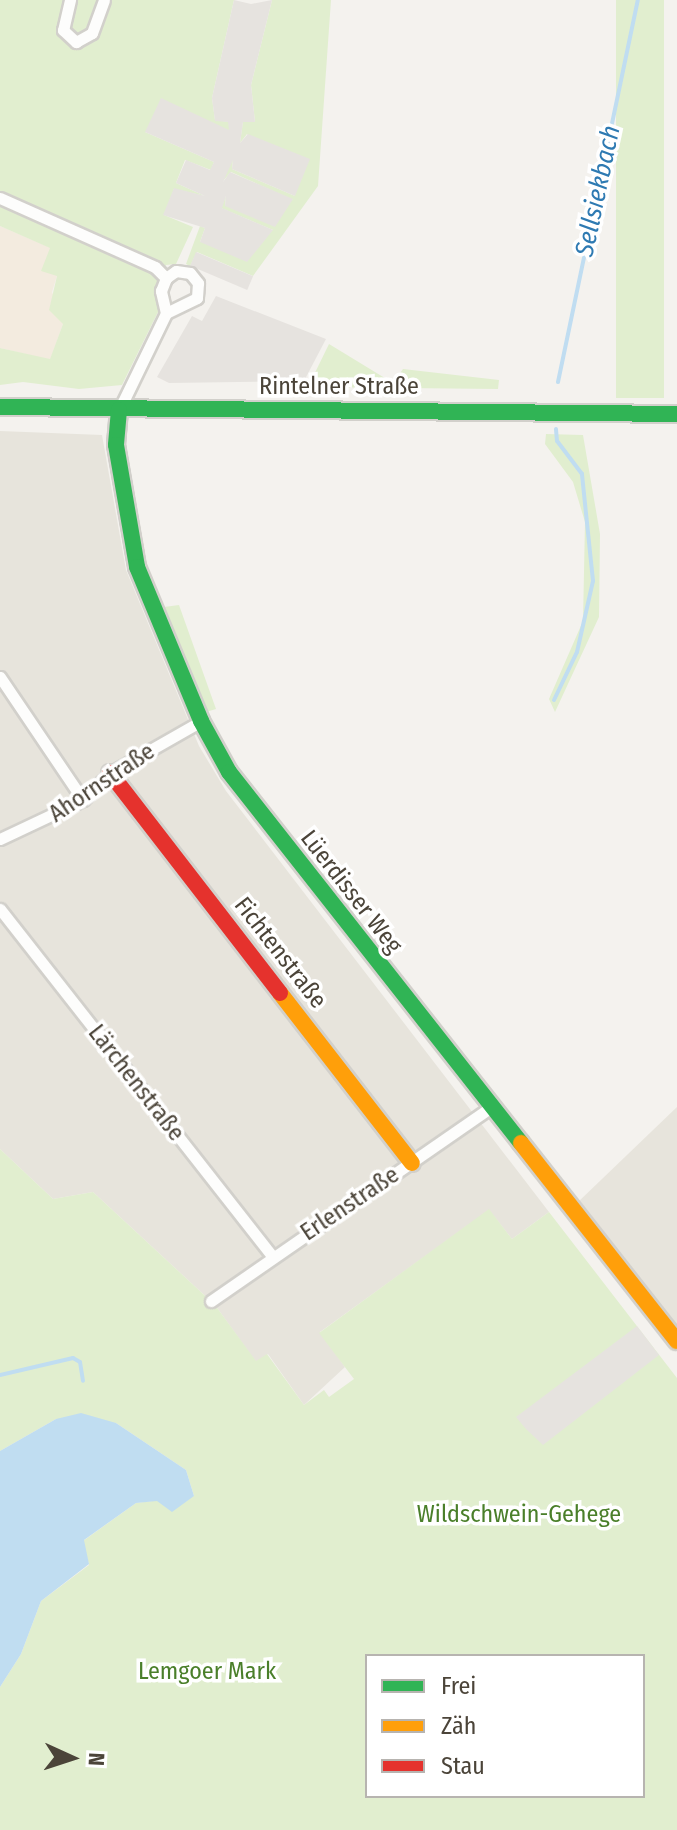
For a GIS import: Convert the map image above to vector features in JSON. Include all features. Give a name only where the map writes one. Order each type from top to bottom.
[{"type":"main road","name":"Rintelner Straße","points":[[0,407],[677,414]]},
{"type":"main road","name":"Lüerdisser Weg","points":[[119,410],[116,445],[137,567],[201,721],[265,821],[677,1341]]},
{"type":"main road","name":"Fichtenstraße","points":[[110,773],[412,1163]]},
{"type":"street","points":[[70,0],[63,30],[76,42],[92,33],[104,0]]},
{"type":"street","points":[[0,198],[155,267],[166,278]]},
{"type":"street","points":[[119,410],[166,313],[197,298],[198,283],[190,273],[176,271],[166,278],[161,291],[166,313]]},
{"type":"street","points":[[0,677],[83,800]]},
{"type":"street","name":"Ahornstraße","points":[[0,839],[83,800],[110,773],[201,721]]},
{"type":"street","name":"Lärchenstraße","points":[[0,909],[273,1257]]},
{"type":"street","name":"Erlenstraße","points":[[211,1301],[490,1108]]},
{"type":"shaded area","points":[[234,0],[251,4],[272,0],[251,85],[255,122],[243,122],[240,143],[248,134],[310,159],[295,196],[232,169],[233,160],[223,182],[230,172],[293,199],[275,227],[225,206],[226,196],[222,208],[273,230],[247,262],[200,242],[205,228],[163,215],[174,188],[205,196],[176,183],[186,160],[210,170],[214,162],[145,132],[161,98],[229,130],[228,122],[215,121],[212,98]]},
{"type":"shaded area","points":[[0,226],[51,248],[57,276],[52,292],[63,324],[50,360],[0,348]]},
{"type":"shaded area","points":[[196,252],[253,276],[247,290],[190,266]]},
{"type":"shaded area","points":[[216,296],[326,339],[304,381],[169,383],[157,377],[192,316],[202,321]]},
{"type":"shaded area","points":[[0,431],[102,435],[126,570],[199,746],[226,791],[549,1212],[512,1239],[489,1210],[320,1332],[345,1367],[304,1405],[268,1354],[256,1362],[215,1305],[93,1192],[53,1199],[0,1149]]},
{"type":"shaded area","points":[[677,1107],[677,1330],[577,1203]]},
{"type":"shaded area","points":[[637,1326],[659,1355],[543,1445],[516,1417]]},
{"type":"green space","points":[[0,0],[234,0],[212,98],[215,120],[229,122],[229,130],[145,132],[214,162],[211,170],[185,160],[176,183],[205,196],[174,189],[164,215],[193,227],[176,264],[166,265],[158,286],[159,310],[122,385],[79,389],[23,382],[0,385],[0,348],[50,359],[63,324],[49,310],[57,276],[41,271],[50,248],[0,226]]},
{"type":"green space","points":[[272,0],[331,0],[318,186],[253,276],[197,252],[190,266],[186,264],[200,226],[205,228],[200,242],[273,230],[221,208],[226,196],[225,206],[293,200],[231,172],[222,182],[233,159],[232,169],[295,196],[247,134],[240,143],[243,121],[255,122],[251,85]]},
{"type":"green space","points":[[616,0],[664,0],[664,398],[616,398]]},
{"type":"green space","points":[[329,344],[393,383],[403,369],[499,380],[498,389],[308,387]]},
{"type":"green space","points":[[546,434],[583,435],[600,534],[599,617],[555,712],[549,699],[583,621],[585,522],[573,482],[545,444]]},
{"type":"green space","points":[[179,605],[216,709],[206,712],[164,607]]},
{"type":"green space","name":"Lemgoer Mark","points":[[0,1149],[53,1199],[93,1192],[215,1305],[256,1361],[267,1354],[304,1405],[324,1390],[329,1397],[354,1379],[319,1333],[489,1209],[512,1239],[549,1212],[677,1378],[677,1830],[0,1830],[0,1687],[21,1654],[41,1601],[89,1565],[83,1541],[136,1503],[194,1496],[186,1470],[116,1423],[56,1419],[0,1451]]},
{"type":"water","points":[[81,1413],[116,1423],[186,1470],[194,1496],[172,1512],[157,1501],[136,1503],[84,1540],[89,1564],[41,1601],[21,1654],[0,1687],[0,1451],[56,1419]]},
{"type":"waterway","name":"Sellsiekbach","points":[[558,382],[638,0]]},
{"type":"waterway","name":"Sellsiekbach","points":[[554,700],[577,652],[593,581],[582,474],[557,441],[556,429]]},
{"type":"waterway","points":[[0,1375],[73,1358],[80,1362],[83,1381]]},
{"type":"traffic: fast","points":[[0,407],[677,414]]},
{"type":"traffic: fast","points":[[119,410],[116,445],[137,567],[201,721],[229,772],[521,1143]]},
{"type":"traffic: slow","points":[[280,993],[412,1163]]},
{"type":"traffic: slow","points":[[521,1143],[677,1341]]},
{"type":"traffic: jam","points":[[110,773],[280,993]]},
{"type":"park label","name":"Wildschwein-Gehege","points":[[519,1515]]}]
